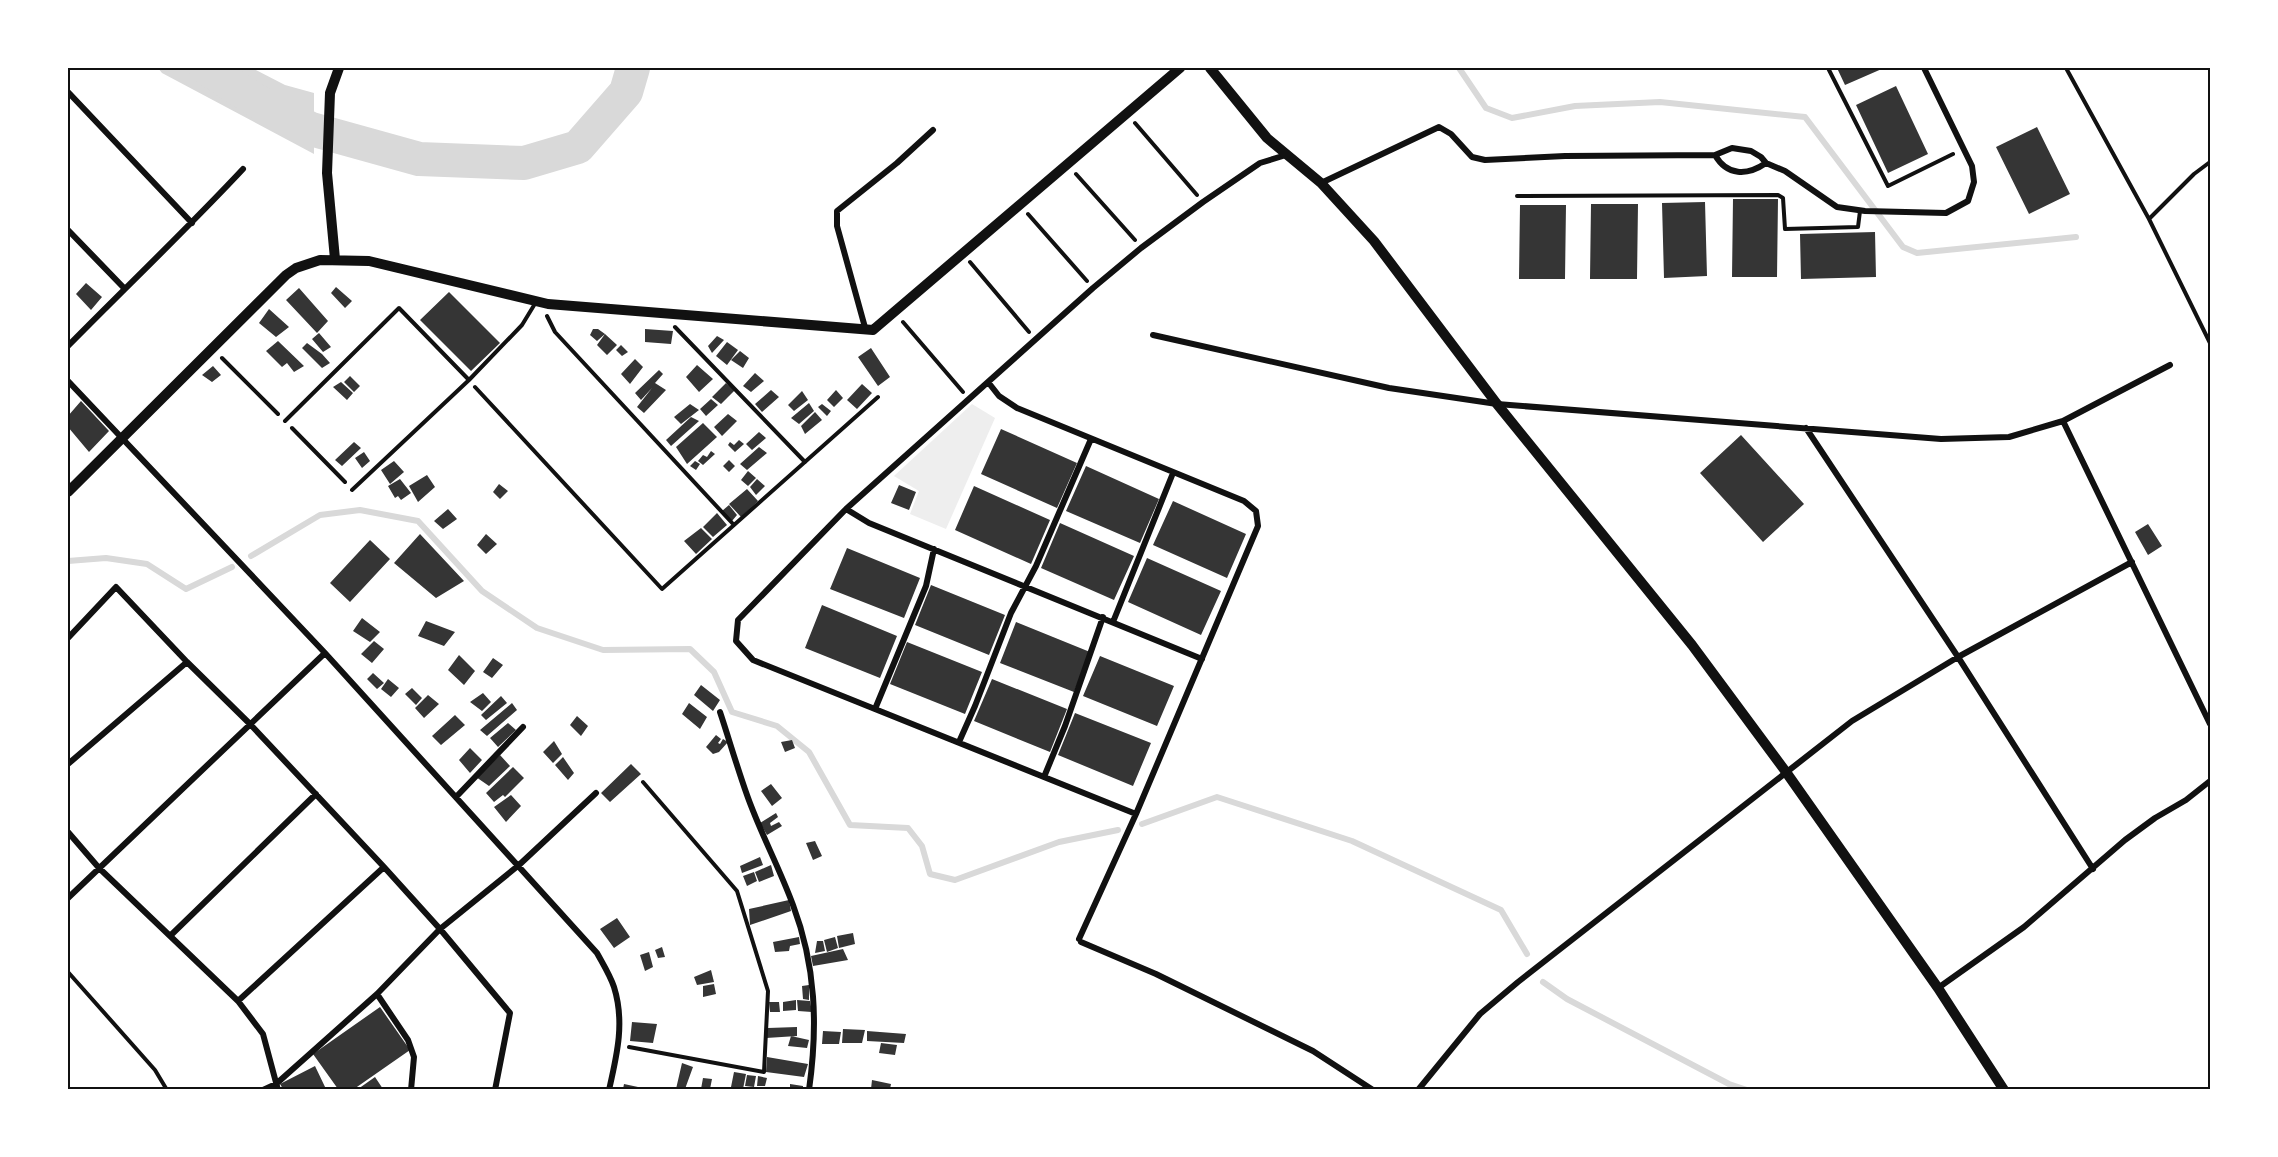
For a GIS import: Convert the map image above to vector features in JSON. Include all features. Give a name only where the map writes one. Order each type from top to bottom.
[{"type":"street","points":[[335,259],[327,173],[330,93],[339,68]]},
{"type":"street","points":[[68,492],[286,275],[309,263],[335,259],[389,264],[548,304],[866,331],[879,327],[1180,68]]},
{"type":"street","points":[[1210,68],[1267,138],[1322,183],[1374,241],[1497,404],[1692,645],[1786,772],[1938,988],[2004,1089]]},
{"type":"street","points":[[1322,183],[1439,127],[1451,134],[1472,157],[1485,160],[1565,156],[1715,155],[1723,150],[1741,148],[1761,156],[1766,163],[1785,171],[1837,207],[1862,211],[1946,213],[1968,201],[1974,183],[1972,166],[1924,68]]},
{"type":"street","points":[[68,92],[192,224]]},
{"type":"street","points":[[866,331],[837,226],[837,211],[933,130]]},
{"type":"street","points":[[1136,814],[753,660],[736,641],[738,620],[846,509],[1093,288],[1141,248],[1203,202],[1260,163],[1286,155]]},
{"type":"street","points":[[1715,155],[1721,166],[1730,171],[1749,172],[1766,163]]},
{"type":"street","points":[[68,346],[124,288],[192,224],[243,169]]},
{"type":"street","points":[[68,230],[124,288]]},
{"type":"street","points":[[1153,335],[1389,388],[1497,404],[1941,439],[2009,437],[2063,421],[2170,365]]},
{"type":"street","points":[[68,381],[325,653],[597,953],[614,987],[620,1017],[619,1046],[609,1089]]},
{"type":"street","points":[[988,382],[999,396],[1017,408],[1244,501],[1256,512],[1258,526],[1080,940],[1156,974],[1313,1051],[1373,1089]]},
{"type":"street","points":[[2063,421],[2211,724]]},
{"type":"street","points":[[1806,428],[1958,657],[2093,869]]},
{"type":"street","points":[[959,742],[1011,613],[1036,566],[1091,439]]},
{"type":"street","points":[[1113,622],[1173,473]]},
{"type":"street","points":[[846,509],[869,523],[1202,659]]},
{"type":"street","points":[[875,709],[926,586],[934,549]]},
{"type":"street","points":[[1418,1089],[1480,1014],[1852,721],[1958,657],[2132,562]]},
{"type":"street","points":[[68,638],[116,587],[250,724],[440,929],[510,1013],[495,1089]]},
{"type":"street","points":[[1044,777],[1065,726],[1103,617]]},
{"type":"street","points":[[68,898],[325,653]]},
{"type":"street","points":[[68,764],[187,662]]},
{"type":"street","points":[[720,712],[747,795],[794,907],[805,943],[811,969],[815,1010],[815,1034],[808,1089]]},
{"type":"street","points":[[457,796],[524,726]]},
{"type":"street","points":[[1938,988],[2024,927],[2125,840],[2211,781]]},
{"type":"street","points":[[263,1089],[277,1087],[377,994],[440,929],[519,865],[596,793]]},
{"type":"street","points":[[170,936],[316,794]]},
{"type":"street","points":[[68,832],[99,867],[238,1001],[264,1034],[277,1087]]},
{"type":"street","points":[[238,1001],[384,867]]},
{"type":"street","points":[[377,994],[408,1040],[414,1057],[411,1089]]},
{"type":"lane","points":[[2066,68],[2149,219],[2211,342]]},
{"type":"lane","points":[[2149,219],[2194,174],[2211,162]]},
{"type":"lane","points":[[1517,196],[1778,195],[1783,198],[1785,229],[1858,227],[1862,211]]},
{"type":"lane","points":[[352,490],[468,380],[522,325],[536,301]]},
{"type":"lane","points":[[285,421],[399,308],[468,380]]},
{"type":"path","points":[[1828,68],[1888,186],[1964,149]]},
{"type":"path","points":[[1127,113],[1203,202]]},
{"type":"path","points":[[1067,164],[1141,248]]},
{"type":"path","points":[[1021,206],[1093,288]]},
{"type":"path","points":[[962,254],[1036,339]]},
{"type":"path","points":[[548,304],[549,322],[555,332],[734,525]]},
{"type":"path","points":[[894,312],[969,399]]},
{"type":"path","points":[[662,314],[804,462]]},
{"type":"path","points":[[468,380],[662,589],[878,397]]},
{"type":"path","points":[[619,1046],[764,1072],[768,991],[737,891],[643,782]]},
{"type":"path","points":[[68,972],[155,1070],[167,1089]]},
{"type":"shaded area","points":[[158,68],[252,68],[285,85],[314,93],[314,154],[162,73]]},
{"type":"shaded area","points":[[972,404],[995,418],[946,529],[910,514],[919,491],[894,476]]},
{"type":"building","points":[[1837,68],[1884,68],[1845,85]]},
{"type":"building","points":[[1896,86],[1928,154],[1888,173],[1856,105]]},
{"type":"building","points":[[2037,127],[2070,194],[2029,214],[1996,147]]},
{"type":"building","points":[[1733,199],[1778,199],[1777,277],[1732,277]]},
{"type":"building","points":[[1705,202],[1707,276],[1664,278],[1662,203]]},
{"type":"building","points":[[1591,204],[1638,204],[1637,279],[1590,279]]},
{"type":"building","points":[[1520,205],[1566,205],[1565,279],[1519,279]]},
{"type":"building","points":[[1875,232],[1876,277],[1801,279],[1800,234]]},
{"type":"building","points":[[86,283],[102,297],[91,310],[76,294]]},
{"type":"building","points":[[336,287],[352,301],[345,308],[331,293]]},
{"type":"building","points":[[299,288],[328,321],[317,333],[286,300]]},
{"type":"building","points":[[449,292],[500,343],[471,371],[420,320]]},
{"type":"building","points":[[269,309],[289,327],[276,337],[259,323]]},
{"type":"building","points":[[593,329],[598,329],[605,334],[597,341],[590,335]]},
{"type":"building","points":[[645,329],[673,331],[671,344],[645,342]]},
{"type":"building","points":[[319,333],[331,347],[323,352],[312,339]]},
{"type":"building","points":[[605,334],[617,345],[607,355],[597,345]]},
{"type":"building","points":[[717,336],[724,340],[712,353],[708,346]]},
{"type":"building","points":[[278,341],[304,366],[294,372],[287,363],[282,367],[266,351]]},
{"type":"building","points":[[727,342],[738,350],[727,365],[716,356]]},
{"type":"building","points":[[307,343],[330,363],[322,368],[302,348]]},
{"type":"building","points":[[621,345],[628,352],[622,356],[616,350]]},
{"type":"building","points":[[871,348],[890,377],[878,386],[858,357]]},
{"type":"building","points":[[740,351],[749,358],[743,368],[731,360]]},
{"type":"building","points":[[635,359],[643,367],[630,384],[621,374]]},
{"type":"building","points":[[697,365],[713,379],[699,392],[686,377]]},
{"type":"building","points":[[213,366],[221,375],[212,382],[202,375]]},
{"type":"building","points":[[659,370],[663,374],[655,383],[666,390],[644,413],[637,407],[652,388],[641,400],[635,393]]},
{"type":"building","points":[[755,373],[764,381],[751,392],[743,386]]},
{"type":"building","points":[[350,376],[360,386],[354,392],[344,382]]},
{"type":"building","points":[[341,382],[353,393],[347,400],[333,387]]},
{"type":"building","points":[[726,383],[735,390],[721,404],[712,397]]},
{"type":"building","points":[[862,384],[872,393],[857,409],[847,400]]},
{"type":"building","points":[[771,390],[779,397],[762,412],[755,404]]},
{"type":"building","points":[[836,390],[843,398],[834,407],[827,400]]},
{"type":"building","points":[[802,391],[808,400],[794,411],[788,405]]},
{"type":"building","points":[[711,399],[718,405],[706,416],[700,409]]},
{"type":"building","points":[[81,401],[109,431],[89,452],[68,427],[68,416]]},
{"type":"building","points":[[809,403],[814,411],[799,424],[791,418]]},
{"type":"building","points":[[690,404],[699,410],[681,424],[674,417]]},
{"type":"building","points":[[822,404],[831,411],[827,416],[818,407]]},
{"type":"building","points":[[815,412],[822,420],[805,434],[801,426]]},
{"type":"building","points":[[728,414],[737,421],[722,436],[714,427]]},
{"type":"building","points":[[691,417],[699,421],[671,446],[666,440]]},
{"type":"building","points":[[703,423],[717,437],[687,464],[676,447]]},
{"type":"building","points":[[1001,429],[1077,463],[1057,508],[981,474]]},
{"type":"building","points":[[759,432],[766,438],[752,450],[746,444]]},
{"type":"building","points":[[1741,435],[1804,504],[1763,542],[1700,473]]},
{"type":"building","points":[[739,440],[744,444],[735,452],[728,445],[730,442],[734,445]]},
{"type":"building","points":[[354,442],[361,448],[342,466],[335,460]]},
{"type":"building","points":[[759,447],[767,453],[747,470],[740,464]]},
{"type":"building","points":[[711,451],[715,454],[703,465],[698,461],[703,455],[707,457]]},
{"type":"building","points":[[364,452],[370,461],[362,468],[355,458]]},
{"type":"building","points":[[729,460],[735,466],[729,472],[723,466]]},
{"type":"building","points":[[394,461],[404,472],[390,484],[381,470]]},
{"type":"building","points":[[695,461],[700,464],[696,470],[690,466]]},
{"type":"building","points":[[1086,466],[1159,499],[1140,543],[1066,511]]},
{"type":"building","points":[[748,471],[756,478],[748,486],[741,480]]},
{"type":"building","points":[[427,475],[435,487],[418,502],[409,486]]},
{"type":"building","points":[[400,479],[411,493],[401,500],[398,496],[395,498],[388,486]]},
{"type":"building","points":[[757,479],[765,486],[756,495],[750,487]]},
{"type":"building","points":[[499,484],[508,491],[500,499],[493,492]]},
{"type":"building","points":[[899,485],[916,492],[909,510],[891,503]]},
{"type":"building","points":[[974,486],[1050,520],[1031,564],[955,530]]},
{"type":"building","points":[[747,489],[758,501],[741,517],[729,504]]},
{"type":"building","points":[[1173,501],[1246,534],[1227,578],[1153,545]]},
{"type":"building","points":[[729,505],[737,515],[732,521],[722,511]]},
{"type":"building","points":[[448,509],[457,519],[443,529],[434,521]]},
{"type":"building","points":[[717,513],[727,525],[713,537],[703,527]]},
{"type":"building","points":[[1060,523],[1134,556],[1114,600],[1041,568]]},
{"type":"building","points":[[2148,524],[2162,546],[2148,555],[2135,532]]},
{"type":"building","points":[[701,528],[712,539],[696,554],[684,541]]},
{"type":"building","points":[[420,534],[464,581],[436,598],[394,563]]},
{"type":"building","points":[[486,534],[497,544],[486,554],[477,545]]},
{"type":"building","points":[[370,540],[390,559],[350,602],[330,583]]},
{"type":"building","points":[[847,548],[920,578],[904,618],[830,589]]},
{"type":"building","points":[[1147,558],[1221,591],[1201,635],[1128,602]]},
{"type":"building","points":[[931,585],[1005,615],[989,655],[915,625]]},
{"type":"building","points":[[822,605],[897,636],[880,678],[805,648]]},
{"type":"building","points":[[362,618],[380,632],[370,642],[353,631]]},
{"type":"building","points":[[426,621],[455,632],[444,646],[418,636]]},
{"type":"building","points":[[1016,622],[1090,652],[1074,692],[1000,663]]},
{"type":"building","points":[[374,641],[384,649],[372,663],[361,654]]},
{"type":"building","points":[[907,642],[982,672],[965,714],[890,684]]},
{"type":"building","points":[[459,655],[475,671],[464,685],[448,670]]},
{"type":"building","points":[[1100,656],[1174,686],[1157,726],[1083,696]]},
{"type":"building","points":[[493,658],[503,665],[492,678],[483,672]]},
{"type":"building","points":[[373,673],[384,683],[377,689],[367,679]]},
{"type":"building","points":[[388,679],[399,688],[391,697],[381,689]]},
{"type":"building","points":[[992,679],[1067,709],[1050,752],[974,721]]},
{"type":"building","points":[[701,685],[720,700],[713,711],[694,695]]},
{"type":"building","points":[[412,688],[422,698],[416,705],[405,694]]},
{"type":"building","points":[[483,693],[491,702],[482,711],[470,702]]},
{"type":"building","points":[[428,695],[439,704],[424,718],[415,708]]},
{"type":"building","points":[[501,696],[507,703],[486,720],[481,715]]},
{"type":"building","points":[[512,703],[517,710],[487,736],[480,730]]},
{"type":"building","points":[[689,703],[707,717],[700,729],[682,714]]},
{"type":"building","points":[[1075,713],[1151,743],[1133,786],[1058,755]]},
{"type":"building","points":[[455,715],[465,725],[441,745],[432,736]]},
{"type":"building","points":[[577,716],[588,726],[581,736],[570,725]]},
{"type":"building","points":[[508,723],[516,730],[498,747],[490,738]]},
{"type":"building","points":[[716,735],[721,739],[718,743],[720,744],[723,739],[728,742],[719,752],[713,754],[706,747]]},
{"type":"building","points":[[792,740],[795,748],[785,752],[781,742]]},
{"type":"building","points":[[554,741],[562,754],[553,763],[543,752]]},
{"type":"building","points":[[470,748],[482,760],[470,773],[459,760]]},
{"type":"building","points":[[500,755],[510,766],[489,786],[476,777]]},
{"type":"building","points":[[563,757],[574,773],[568,780],[555,765]]},
{"type":"building","points":[[631,764],[641,774],[610,802],[601,793]]},
{"type":"building","points":[[513,767],[524,778],[505,797],[503,795],[494,802],[486,793]]},
{"type":"building","points":[[771,784],[782,798],[772,806],[761,791]]},
{"type":"building","points":[[511,795],[521,806],[506,822],[494,807]]},
{"type":"building","points":[[776,813],[778,817],[770,823],[771,826],[779,822],[782,826],[767,835],[760,823]]},
{"type":"building","points":[[815,841],[822,856],[813,860],[806,843]]},
{"type":"building","points":[[760,857],[763,865],[742,873],[740,866]]},
{"type":"building","points":[[771,865],[774,876],[759,882],[755,872]]},
{"type":"building","points":[[754,872],[757,881],[747,886],[743,876]]},
{"type":"building","points":[[789,900],[791,911],[750,925],[749,909]]},
{"type":"building","points":[[617,918],[630,937],[614,948],[600,929]]},
{"type":"building","points":[[853,933],[855,944],[839,948],[837,936]]},
{"type":"building","points":[[799,937],[800,944],[790,946],[789,951],[775,952],[773,942]]},
{"type":"building","points":[[835,937],[838,948],[827,952],[824,940]]},
{"type":"building","points":[[817,941],[823,941],[825,951],[815,953]]},
{"type":"building","points":[[662,947],[665,957],[658,958],[655,950]]},
{"type":"building","points":[[843,949],[848,960],[813,966],[811,956]]},
{"type":"building","points":[[649,952],[653,967],[645,971],[640,955]]},
{"type":"building","points":[[711,970],[714,982],[697,985],[694,977]]},
{"type":"building","points":[[714,984],[716,994],[703,997],[703,986]]},
{"type":"building","points":[[809,985],[809,1000],[803,999],[802,986]]},
{"type":"building","points":[[796,1000],[796,1010],[783,1011],[783,1002]]},
{"type":"building","points":[[797,1000],[810,1001],[812,1012],[798,1011]]},
{"type":"building","points":[[769,1002],[779,1002],[780,1012],[770,1012]]},
{"type":"building","points":[[380,1007],[410,1050],[354,1089],[338,1089],[313,1054]]},
{"type":"building","points":[[632,1022],[657,1024],[653,1043],[630,1041]]},
{"type":"building","points":[[797,1027],[797,1036],[766,1038],[768,1028]]},
{"type":"building","points":[[843,1029],[865,1030],[862,1043],[842,1043]]},
{"type":"building","points":[[823,1031],[841,1032],[839,1044],[822,1044]]},
{"type":"building","points":[[867,1031],[906,1034],[904,1043],[867,1041]]},
{"type":"building","points":[[791,1036],[809,1040],[807,1048],[788,1046]]},
{"type":"building","points":[[881,1043],[897,1045],[895,1055],[879,1053]]},
{"type":"building","points":[[767,1057],[808,1064],[804,1077],[766,1072]]},
{"type":"building","points":[[682,1063],[693,1067],[685,1089],[676,1089]]},
{"type":"building","points":[[315,1066],[326,1089],[283,1089],[280,1084]]},
{"type":"building","points":[[734,1072],[746,1074],[743,1089],[731,1087]]},
{"type":"building","points":[[747,1075],[756,1076],[754,1087],[745,1086]]},
{"type":"building","points":[[758,1076],[767,1078],[765,1086],[757,1086]]},
{"type":"building","points":[[375,1077],[383,1089],[358,1089]]},
{"type":"building","points":[[703,1078],[712,1079],[710,1089],[701,1089]]},
{"type":"building","points":[[872,1080],[891,1084],[890,1089],[871,1089]]},
{"type":"building","points":[[624,1084],[638,1087],[637,1089],[623,1089]]},
{"type":"building","points":[[790,1084],[803,1086],[803,1089],[790,1089]]},
{"type":"waterway","points":[[206,68],[265,106],[311,129],[419,159],[524,163],[578,147],[626,92],[633,68]]},
{"type":"waterway","points":[[1459,68],[1486,108],[1512,118],[1575,106],[1660,102],[1805,117],[1903,247],[1917,253],[2076,237]]},
{"type":"waterway","points":[[251,556],[320,515],[360,510],[418,521],[482,591],[537,628],[603,650],[690,649],[714,672],[732,712],[777,726],[809,752],[850,825],[908,828],[922,846],[930,874],[955,880],[1059,842],[1118,830]]},
{"type":"waterway","points":[[68,561],[106,558],[147,564],[186,589],[232,567]]},
{"type":"waterway","points":[[1142,824],[1217,797],[1352,841],[1501,910],[1527,954]]},
{"type":"waterway","points":[[1543,982],[1567,999],[1729,1084],[1747,1090]]}]
